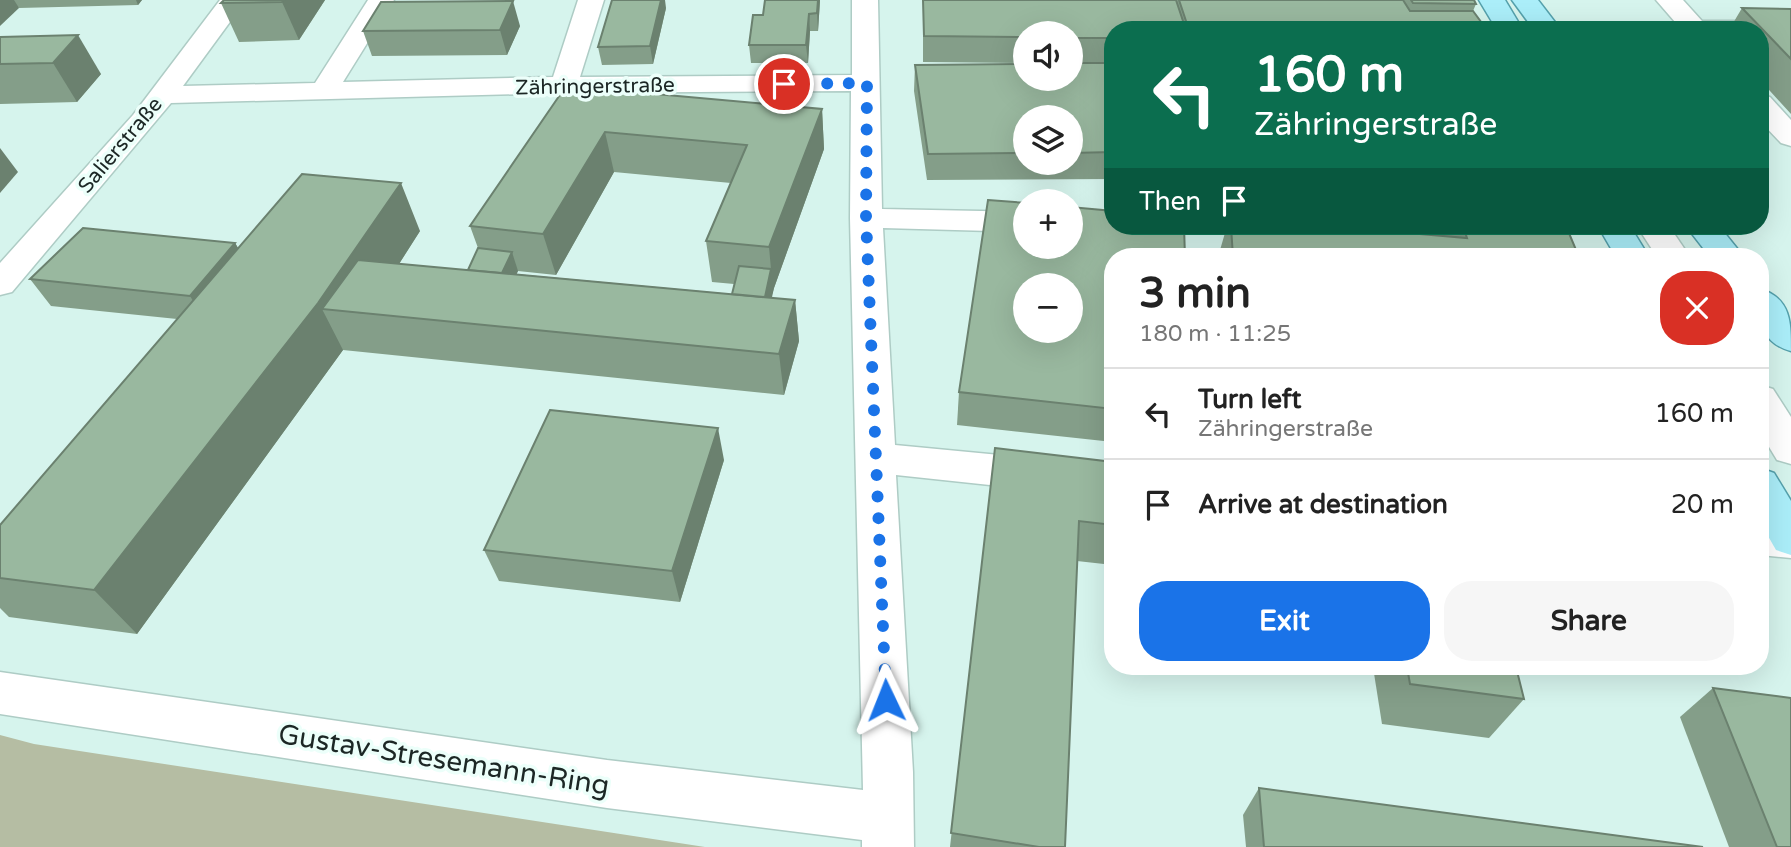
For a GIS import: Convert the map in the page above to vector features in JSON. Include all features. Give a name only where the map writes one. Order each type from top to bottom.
[{"type":"main road","points":[[1492,0],[1505,21]]},
{"type":"main road","points":[[1525,0],[1541,21]]},
{"type":"main road","points":[[1769,311],[1791,339]]},
{"type":"main road","points":[[1769,500],[1791,539]]},
{"type":"street","name":"Salierstraße","points":[[0,284],[134,131],[233,0]]},
{"type":"street","points":[[324,90],[381,0]]},
{"type":"street","points":[[564,85],[591,0]]},
{"type":"street","points":[[865,0],[866,218],[888,833]]},
{"type":"street","points":[[1669,0],[1688,21]]},
{"type":"street","points":[[1757,21],[1788,17]]},
{"type":"street","name":"Zähringerstraße","points":[[162,94],[564,85],[867,83]]},
{"type":"street","points":[[1769,113],[1791,138]]},
{"type":"street","points":[[866,218],[1013,222]]},
{"type":"street","points":[[1769,414],[1791,449]]},
{"type":"street","points":[[876,458],[1104,481]]},
{"type":"street","points":[[1769,538],[1791,539]]},
{"type":"street","name":"Gustav-Stresemann-Ring","points":[[0,693],[607,784],[888,833]]},
{"type":"green space","points":[[0,735],[34,744],[705,847],[0,847]]},
{"type":"building","points":[[224,0],[284,0],[221,3]]},
{"type":"building","points":[[612,0],[661,0],[650,46],[598,47]]},
{"type":"building","points":[[765,0],[818,0],[817,13],[809,14],[806,45],[749,45],[753,15],[763,15]]},
{"type":"building","points":[[923,0],[1176,0],[1183,21],[1104,21],[1104,38],[1083,38],[1083,21],[1013,21],[1013,37],[924,36]]},
{"type":"building","points":[[1179,0],[1403,0],[1410,11],[1473,11],[1480,21],[1186,21]]},
{"type":"building","points":[[1411,0],[1474,0],[1476,4],[1413,3]]},
{"type":"building","points":[[513,1],[500,30],[363,31],[381,2]]},
{"type":"building","points":[[1742,8],[1791,9],[1791,59],[1769,36],[1769,21],[1754,21]]},
{"type":"building","points":[[78,35],[53,63],[0,64],[0,37]]},
{"type":"building","points":[[1083,63],[1104,63],[1104,152],[1083,153],[1083,105],[1013,105],[1013,153],[928,154],[915,65],[1013,64],[1013,91],[1083,91]]},
{"type":"building","points":[[566,86],[822,109],[769,247],[706,241],[747,145],[605,132],[543,234],[470,226]]},
{"type":"building","points":[[302,174],[401,183],[318,303],[94,590],[0,578],[0,525]]},
{"type":"building","points":[[988,200],[1013,202],[1013,259],[1083,259],[1083,208],[1104,210],[1104,235],[1184,235],[1185,248],[1104,248],[1104,408],[959,392]]},
{"type":"building","points":[[83,228],[235,243],[190,296],[30,279]]},
{"type":"building","points":[[1232,235],[1432,235],[1467,238],[1466,235],[1570,235],[1575,248],[1232,248]]},
{"type":"building","points":[[478,248],[512,252],[502,273],[468,270]]},
{"type":"building","points":[[358,260],[795,300],[779,354],[322,309]]},
{"type":"building","points":[[739,266],[771,269],[765,297],[732,294]]},
{"type":"building","points":[[550,410],[718,428],[672,571],[484,550]]},
{"type":"building","points":[[995,448],[1104,461],[1104,524],[1079,521],[1065,847],[1039,847],[951,833]]},
{"type":"building","points":[[1408,675],[1518,675],[1524,699],[1410,684]]},
{"type":"building","points":[[1713,688],[1791,698],[1791,847],[1777,847]]},
{"type":"building","points":[[1259,788],[1703,847],[1264,847]]},
{"type":"route","points":[[784,84],[867,83],[866,218],[886,700]]}]
